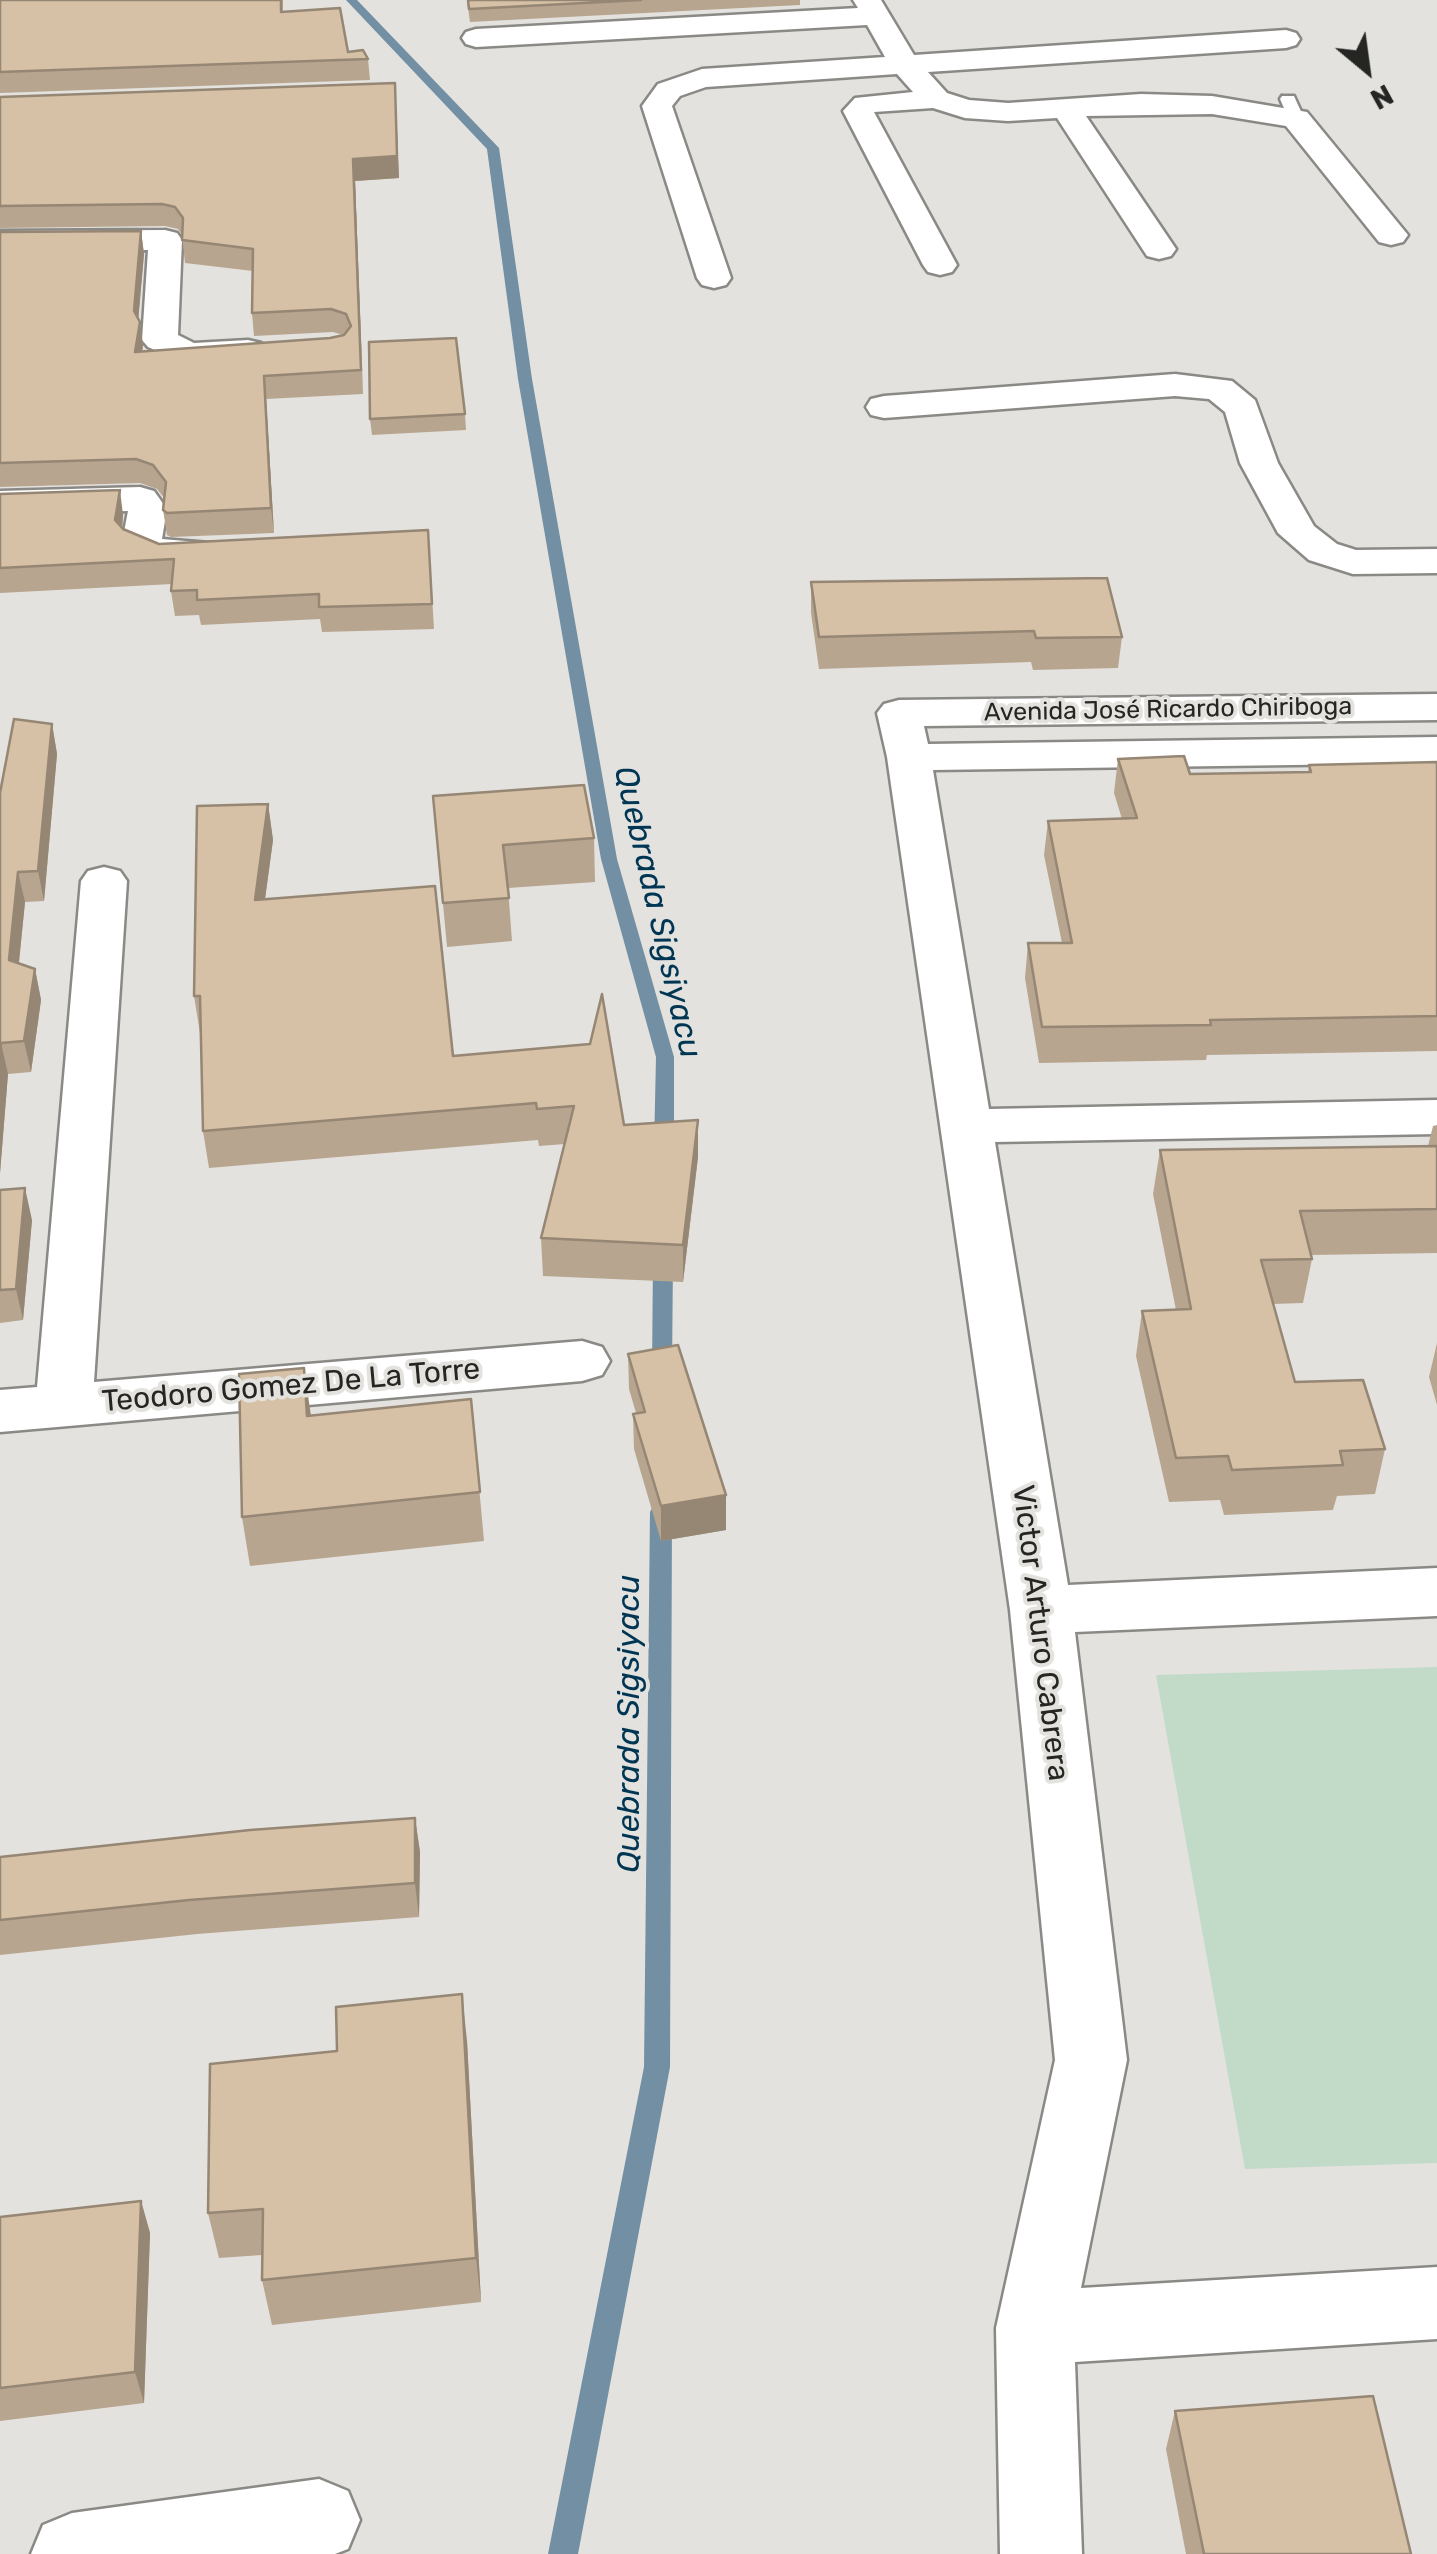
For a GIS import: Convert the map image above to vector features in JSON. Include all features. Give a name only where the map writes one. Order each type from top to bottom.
[{"type":"street","points":[[476,38],[871,8],[904,62],[936,99]]},
{"type":"street","points":[[714,278],[657,106],[670,90],[702,78],[1286,39]]},
{"type":"street","points":[[940,265],[858,111],[866,104],[936,99],[964,108],[1008,112],[1141,103],[1292,108],[1390,236]]},
{"type":"street","points":[[1066,108],[1159,249]]},
{"type":"street","points":[[0,241],[165,240],[159,334],[165,346],[188,354],[278,349]]},
{"type":"street","points":[[884,407],[1175,385],[1218,389],[1242,408],[1258,462],[1298,533],[1323,552],[1353,562],[1437,561]]},
{"type":"street","points":[[0,503],[129,497],[147,503],[142,542],[153,551],[174,554],[252,550]]},
{"type":"street","name":"Avenida José Ricardo Chiriboga","points":[[904,735],[1437,707]]},
{"type":"street","name":"Avenida José Ricardo Chiriboga","points":[[904,735],[1437,750]]},
{"type":"street","name":"Victor Arturo Cabrera","points":[[904,735],[1041,1610],[1091,2060],[1036,2328],[1041,2554]]},
{"type":"street","points":[[64,1405],[104,881]]},
{"type":"street","points":[[965,1126],[1437,1117]]},
{"type":"street","name":"Teodoro Gomez De La Torre","points":[[0,1411],[582,1361]]},
{"type":"street","points":[[1041,1610],[1437,1592]]},
{"type":"street","points":[[1036,2328],[1437,2303]]},
{"type":"street","points":[[72,2554],[319,2520]]},
{"type":"green space","points":[[1437,1667],[1437,2163],[1245,2169],[1156,1675]]},
{"type":"building","points":[[0,0],[281,0],[281,12],[340,8],[348,52],[363,50],[368,59],[0,72]]},
{"type":"building","points":[[468,0],[641,0],[469,9]]},
{"type":"building","points":[[395,83],[397,156],[353,159],[361,370],[264,376],[271,508],[167,513],[163,510],[166,482],[153,465],[136,459],[0,463],[0,232],[141,231],[134,311],[140,322],[135,352],[330,338],[344,335],[351,326],[346,314],[331,309],[252,313],[253,249],[182,240],[183,218],[175,207],[0,206],[0,97]]},
{"type":"building","points":[[456,338],[465,414],[370,419],[369,342]]},
{"type":"building","points":[[120,490],[115,520],[123,529],[159,544],[428,530],[432,604],[319,607],[319,594],[197,600],[197,590],[171,591],[174,559],[0,568],[0,494]]},
{"type":"building","points":[[1107,578],[1122,637],[1036,638],[1034,631],[819,637],[811,582]]},
{"type":"building","points":[[14,719],[52,724],[38,871],[18,872],[9,960],[35,969],[24,1041],[1,1043],[0,1055],[0,793]]},
{"type":"building","points":[[1184,756],[1190,774],[1311,772],[1309,765],[1437,762],[1437,1016],[1042,1027],[1028,943],[1072,943],[1048,821],[1137,818],[1118,759]]},
{"type":"building","points":[[584,785],[594,838],[503,845],[509,898],[443,903],[433,796]]},
{"type":"building","points":[[268,804],[255,900],[435,886],[453,1056],[590,1044],[602,994],[624,1125],[698,1120],[683,1245],[541,1238],[574,1106],[537,1109],[536,1103],[203,1131],[200,996],[194,996],[197,806]]},
{"type":"building","points":[[1437,1146],[1437,1209],[1300,1211],[1312,1259],[1261,1260],[1295,1382],[1363,1380],[1385,1449],[1340,1451],[1343,1465],[1232,1470],[1228,1456],[1176,1458],[1142,1311],[1191,1309],[1160,1150]]},
{"type":"building","points":[[25,1188],[16,1289],[0,1290],[0,1190]]},
{"type":"building","points":[[678,1345],[726,1495],[661,1506],[633,1414],[645,1412],[628,1354]]},
{"type":"building","points":[[304,1368],[307,1416],[471,1399],[480,1492],[242,1517],[239,1374]]},
{"type":"building","points":[[415,1818],[415,1883],[189,1900],[0,1920],[0,1857],[250,1830]]},
{"type":"building","points":[[462,1994],[476,2258],[262,2280],[263,2209],[208,2213],[210,2064],[337,2051],[336,2007]]},
{"type":"building","points":[[141,2201],[135,2372],[0,2388],[0,2217]]},
{"type":"building","points":[[1373,2396],[1411,2554],[1204,2554],[1175,2411]]},
{"type":"waterway","name":"Quebrada Sigsiyacu","points":[[351,0],[493,148],[525,379],[609,859],[665,1057],[664,1148]]},
{"type":"waterway","name":"Quebrada Sigsiyacu","points":[[662,1373],[663,1257]]},
{"type":"waterway","name":"Quebrada Sigsiyacu","points":[[563,2554],[657,2067],[661,1512]]}]
